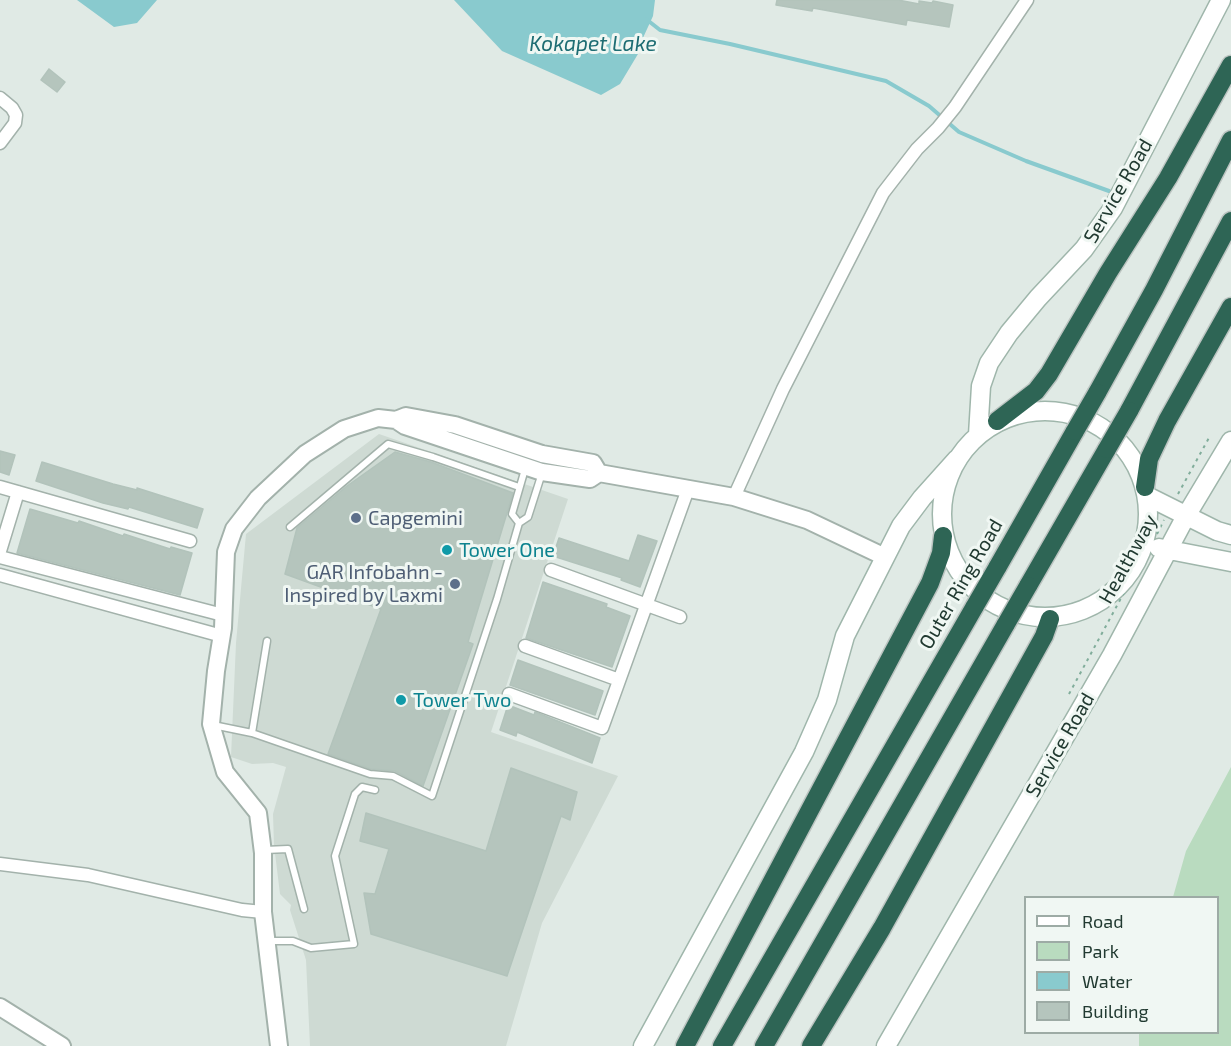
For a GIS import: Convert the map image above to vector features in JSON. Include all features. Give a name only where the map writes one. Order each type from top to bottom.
[{"type":"highway","points":[[998,421],[1036,391],[1049,375],[1108,273],[1168,178],[1231,65]]},
{"type":"highway","name":"Outer Ring Road","points":[[722,1046],[1097,393],[1154,290],[1231,140]]},
{"type":"highway","points":[[764,1046],[1129,411],[1231,221]]},
{"type":"highway","points":[[1146,491],[1149,459],[1167,421],[1231,307]]},
{"type":"highway","points":[[685,1046],[930,583],[941,553],[943,536]]},
{"type":"highway","points":[[811,1046],[882,928],[1044,636],[1050,619]]},
{"type":"main road","name":"Service Road","points":[[978,435],[981,386],[989,363],[1009,333],[1084,249],[1113,208],[1221,0]]},
{"type":"main road","points":[[643,1046],[804,752],[827,699],[844,636],[901,526],[922,498],[978,435],[998,421],[1027,412],[1057,411],[1087,419],[1113,435],[1132,459],[1146,491],[1148,526],[1146,546],[1125,580],[1103,600],[1078,613],[1050,619],[1021,616],[994,605],[970,587],[953,563],[943,536],[941,509],[946,483],[957,459]]},
{"type":"main road","name":"Service Road","points":[[886,1046],[1112,656],[1168,550],[1178,512],[1231,441]]},
{"type":"main road","points":[[1146,491],[1178,512],[1231,535]]},
{"type":"main road","points":[[1146,546],[1231,562]]},
{"type":"street","points":[[734,497],[783,388],[883,193],[917,149],[938,128],[955,106],[1028,0]]},
{"type":"street","points":[[0,98],[12,108],[16,116],[15,123],[0,142]]},
{"type":"street","points":[[396,420],[406,416],[455,425],[542,454],[593,464],[599,473]]},
{"type":"street","points":[[279,1046],[263,912],[263,851],[258,813],[225,772],[211,724],[224,615],[226,552],[234,529],[258,498],[305,454],[344,429],[378,418],[396,420],[405,426],[542,472],[590,479],[599,473],[734,497],[807,520],[885,557]]},
{"type":"street","points":[[0,487],[190,541]]},
{"type":"street","points":[[509,694],[602,728],[688,489]]},
{"type":"street","points":[[0,551],[18,492]]},
{"type":"street","points":[[0,557],[224,615]]},
{"type":"street","points":[[551,570],[680,616]]},
{"type":"street","points":[[0,575],[222,636]]},
{"type":"street","points":[[525,646],[619,680]]},
{"type":"street","points":[[0,864],[88,875],[242,910],[263,912]]},
{"type":"street","points":[[0,1007],[62,1046]]},
{"type":"lane","points":[[290,527],[388,444],[519,487]]},
{"type":"lane","points":[[519,523],[512,514],[526,467]]},
{"type":"lane","points":[[211,724],[252,733],[370,774],[393,777],[432,796],[497,599],[519,523],[528,517],[542,472]]},
{"type":"lane","points":[[252,733],[267,641]]},
{"type":"lane","points":[[267,941],[293,941],[311,948],[354,944],[335,856],[355,794],[362,788],[375,790]]},
{"type":"lane","points":[[263,851],[288,849],[304,909]]},
{"type":"path","name":"Healthway","points":[[1069,694],[1146,546],[1178,512],[1210,436]]},
{"type":"shaded area","points":[[379,434],[568,499],[491,732],[618,776],[542,923],[506,1046],[310,1046],[306,960],[290,910],[291,905],[280,894],[274,845],[273,814],[286,767],[273,763],[252,764],[231,757],[236,643],[246,534]]},
{"type":"green space","points":[[1231,767],[1231,1046],[1139,1046],[1139,1034],[1219,1034],[1219,896],[1173,896],[1186,851]]},
{"type":"water","points":[[77,0],[157,0],[137,23],[114,27]]},
{"type":"water","name":"Kokapet Lake","points":[[454,0],[655,0],[653,16],[638,54],[620,84],[601,95],[502,51]]},
{"type":"building","points":[[777,0],[898,0],[919,4],[919,1],[932,3],[933,1],[953,5],[949,27],[907,20],[906,25],[813,8],[812,11],[776,5]]},
{"type":"building","points":[[49,69],[65,82],[57,92],[41,80]]},
{"type":"building","points":[[0,451],[15,455],[9,475],[0,472]]},
{"type":"building","points":[[395,452],[431,462],[513,493],[468,642],[473,644],[423,786],[395,771],[371,769],[328,754],[381,609],[285,574],[297,528],[347,486]]},
{"type":"building","points":[[42,462],[203,509],[197,528],[129,507],[128,509],[103,503],[36,481]]},
{"type":"building","points":[[30,509],[78,523],[79,521],[170,549],[171,547],[192,553],[180,595],[17,553]]},
{"type":"building","points":[[638,535],[657,541],[640,587],[621,580],[622,578],[553,556],[559,538],[629,561]]},
{"type":"building","points":[[543,582],[607,604],[606,607],[630,616],[612,667],[526,638]]},
{"type":"building","points":[[518,660],[603,691],[595,715],[510,685]]},
{"type":"building","points":[[508,705],[534,715],[535,712],[600,738],[592,763],[517,732],[516,736],[500,730]]},
{"type":"building","points":[[511,768],[577,792],[570,820],[561,816],[507,976],[371,934],[364,893],[375,894],[389,849],[360,841],[366,813],[486,851]]},
{"type":"waterway","points":[[646,19],[660,30],[886,81],[929,106],[959,132],[1026,161],[1109,191]]},
{"type":"place","name":"Capgemini","points":[[356,518]]},
{"type":"place","name":"Tower One","points":[[447,550]]},
{"type":"place","name":"GAR Infobahn - Inspired by Laxmi","points":[[455,584]]},
{"type":"place","name":"Tower Two","points":[[401,700]]}]
